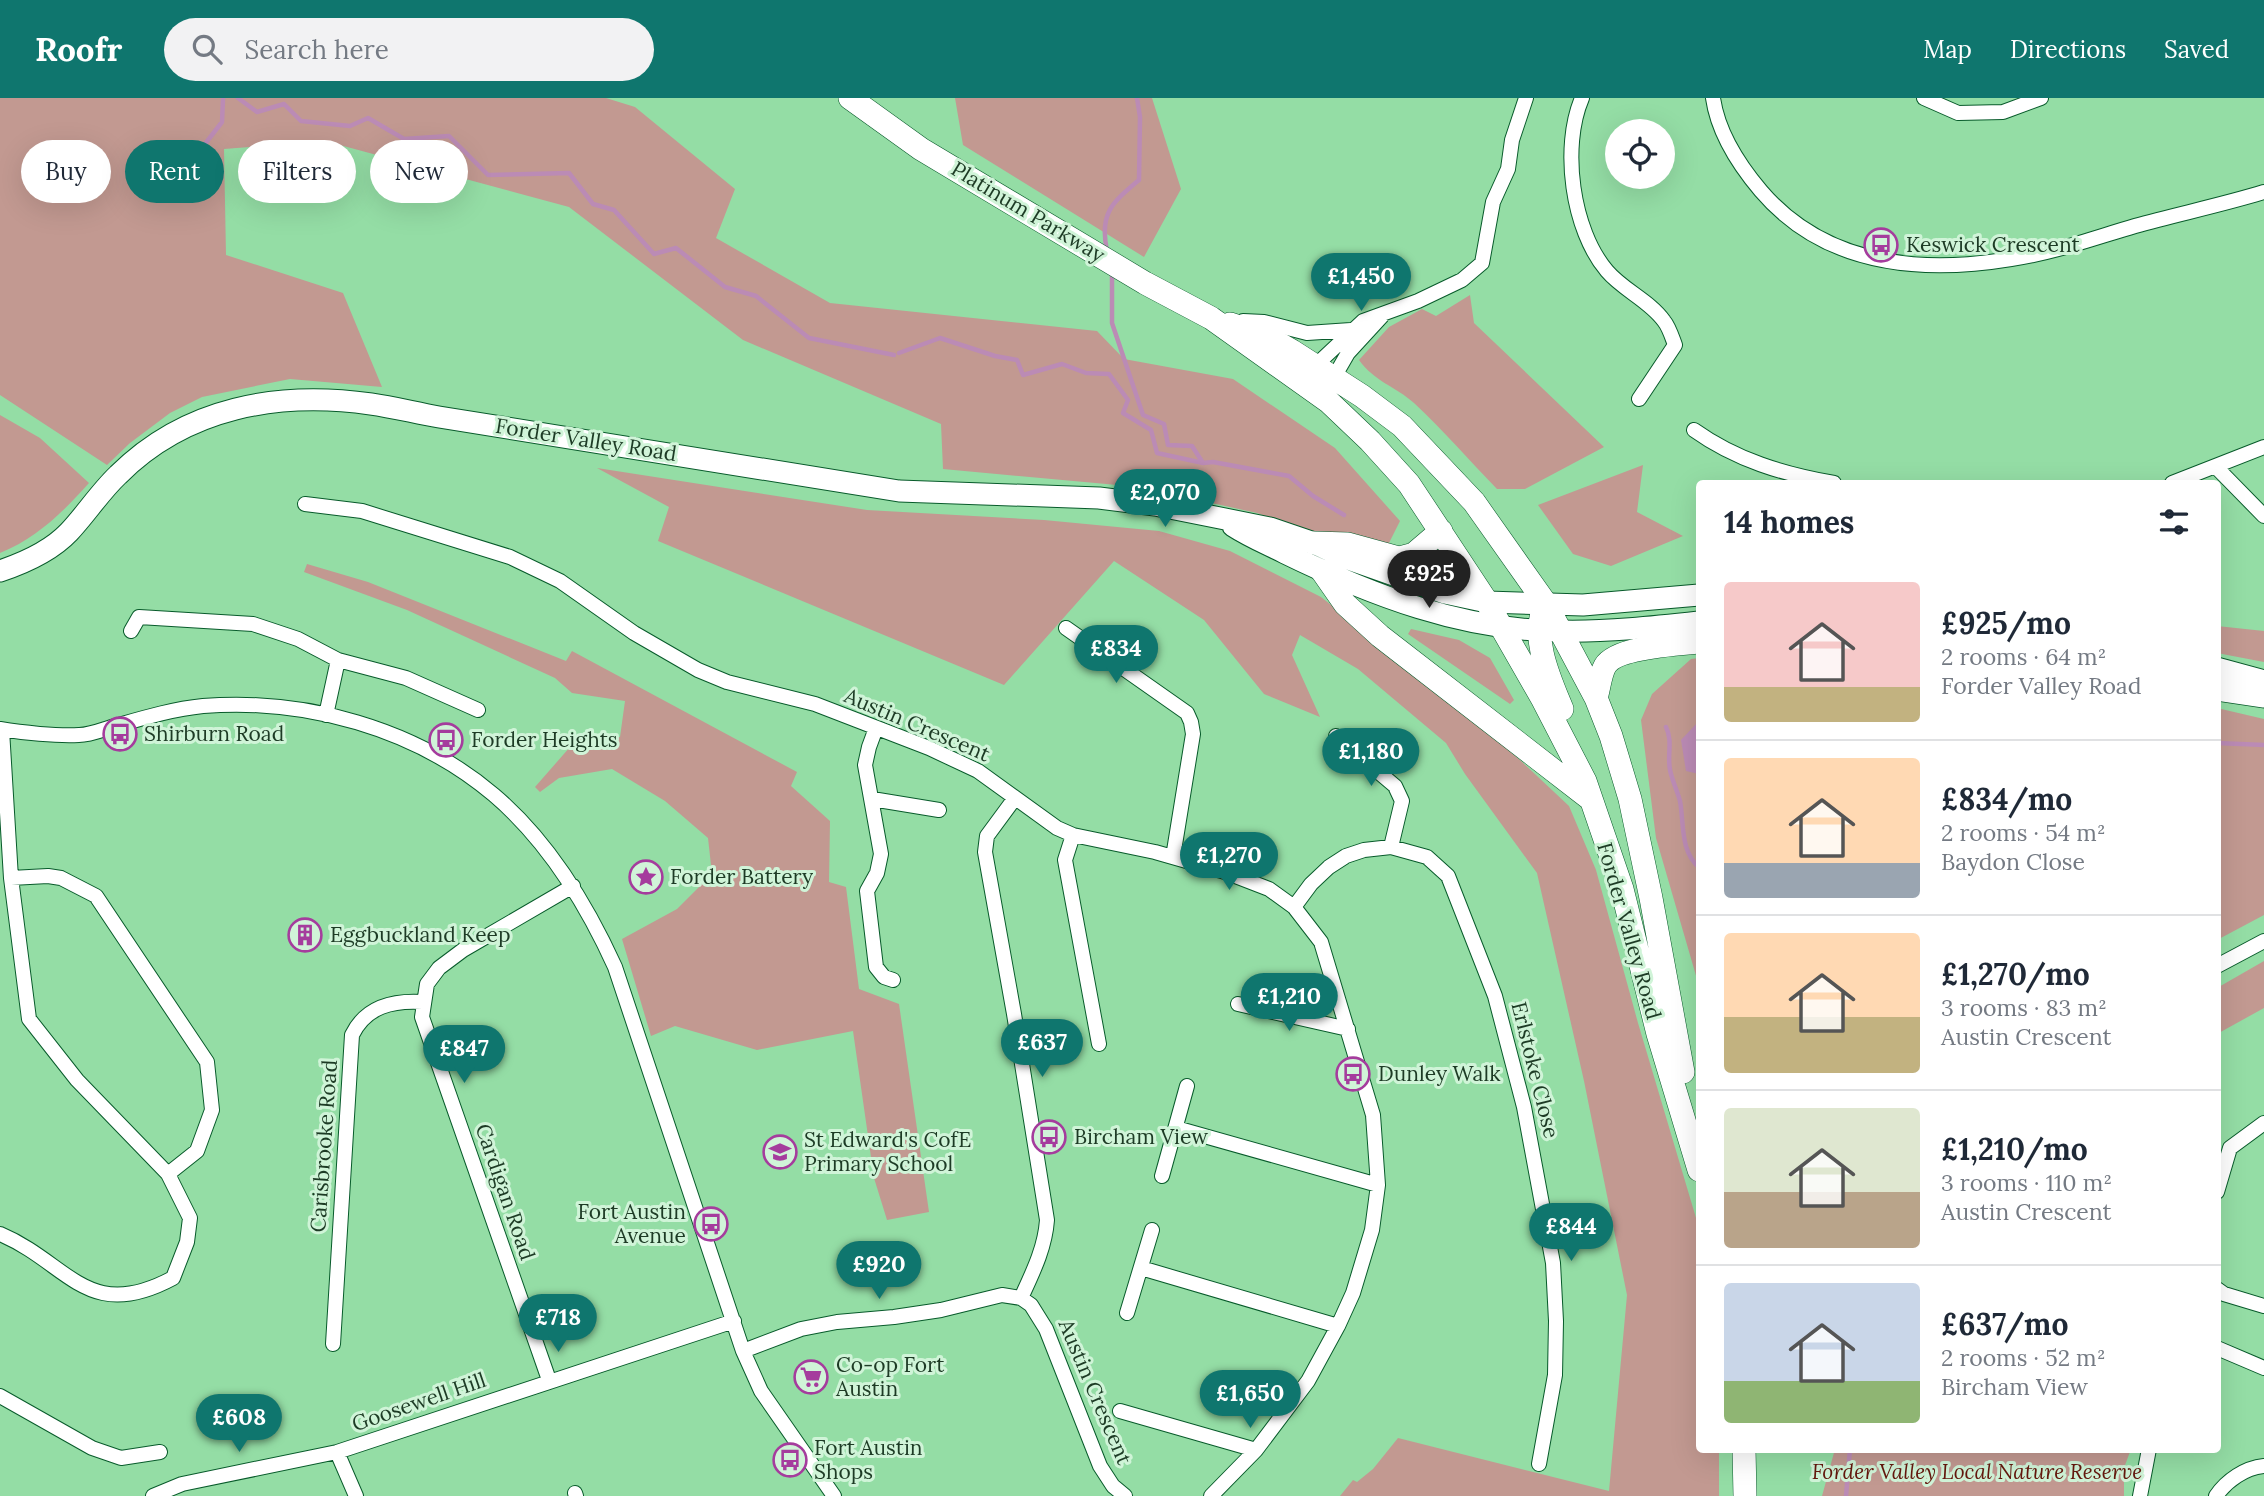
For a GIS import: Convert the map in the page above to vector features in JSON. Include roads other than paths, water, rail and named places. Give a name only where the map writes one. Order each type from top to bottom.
[{"type":"main road","name":"Platinum Parkway","points":[[850,98],[921,149],[1183,304],[1211,318],[1264,335],[1324,372],[1402,426],[1474,502],[1546,604]]},
{"type":"main road","name":"Platinum Parkway","points":[[1211,318],[1329,402],[1370,441],[1409,484],[1459,558]]},
{"type":"main road","name":"Forder Valley Road","points":[[0,571],[38,555],[67,534],[118,474],[162,439],[203,417],[246,406],[288,400],[370,404],[899,491],[1099,498],[1155,505],[1270,528],[1445,593],[1487,602]]},
{"type":"main road","name":"Forder Valley Road","points":[[1226,520],[1255,540],[1322,571]]},
{"type":"main road","points":[[1314,543],[1348,544],[1399,558],[1414,554],[1441,531]]},
{"type":"main road","name":"Forder Valley Road","points":[[1459,558],[1542,698],[1587,789],[1622,889],[1658,1034],[1696,1160]]},
{"type":"main road","points":[[1322,571],[1421,609],[1500,626],[1550,631],[1696,622]]},
{"type":"main road","points":[[1322,571],[1345,604],[1380,636],[1587,789]]},
{"type":"main road","points":[[1487,602],[1592,604],[1696,595]]},
{"type":"main road","points":[[1546,604],[1541,617],[1550,631],[1551,681],[1584,758],[1587,789]]},
{"type":"main road","name":"Forder Valley Road","points":[[1550,631],[1596,698],[1630,799],[1696,1138]]},
{"type":"main road","points":[[1596,698],[1604,668],[1613,657],[1672,644],[1696,642]]},
{"type":"main road","points":[[2221,669],[2264,681]]},
{"type":"main road","points":[[2221,691],[2264,697]]},
{"type":"main road","points":[[1744,1453],[1745,1496]]},
{"type":"street","points":[[1324,372],[1351,330],[1363,321],[1418,302],[1462,280],[1482,263],[1493,202],[1508,169],[1512,141],[1527,98]]},
{"type":"street","points":[[1582,98],[1574,123],[1570,170],[1588,239],[1607,271],[1663,320],[1675,345],[1639,398]]},
{"type":"street","points":[[1713,98],[1715,111],[1727,140],[1744,171],[1770,201],[1821,240],[1853,255],[1898,263],[1950,266],[2013,259],[2264,192]]},
{"type":"street","points":[[1924,98],[1958,113],[2003,112],[2042,98]]},
{"type":"street","points":[[1324,372],[1348,353],[1386,312]]},
{"type":"street","points":[[1211,318],[1264,322],[1307,333],[1351,330]]},
{"type":"street","points":[[1324,372],[1313,368],[1329,402]]},
{"type":"street","points":[[1695,429],[1715,444],[1754,462],[1781,473],[1818,480]]},
{"type":"street","points":[[2180,480],[2264,447]]},
{"type":"street","points":[[2216,467],[2264,516]]},
{"type":"street","name":"Austin Crescent","points":[[305,504],[362,512],[510,557],[560,581],[634,633],[698,670],[738,685],[815,705],[978,771],[1057,828],[1073,835],[1173,857],[1225,872],[1269,889],[1294,907],[1321,942],[1348,1029],[1373,1115],[1378,1185],[1366,1255],[1338,1326],[1307,1381],[1256,1450],[1211,1496]]},
{"type":"street","points":[[131,631],[139,617],[253,624],[298,639],[338,660],[405,678],[478,710]]},
{"type":"street","points":[[1066,628],[1186,713],[1191,722],[1194,734],[1173,857]]},
{"type":"street","points":[[326,715],[338,660]]},
{"type":"street","points":[[0,1234],[87,1288],[119,1296],[155,1288],[173,1278],[187,1242],[190,1218],[168,1174],[77,1080],[29,1019],[11,878],[1,730],[81,735],[156,714],[202,706],[276,705],[374,727],[448,763],[494,795],[541,844],[573,886],[615,967],[743,1351],[761,1391],[834,1496]]},
{"type":"street","points":[[876,728],[865,765],[881,854],[877,873],[866,891],[876,967],[884,977],[893,980]]},
{"type":"street","points":[[1336,736],[1395,786],[1402,801],[1391,847]]},
{"type":"street","points":[[743,1351],[801,1329],[825,1324],[941,1310],[1002,1295],[1021,1297],[1038,1261],[1046,1237],[1047,1220],[985,852],[987,836],[1015,798]]},
{"type":"street","points":[[872,799],[939,810]]},
{"type":"street","points":[[1073,835],[1065,860],[1099,1044]]},
{"type":"street","name":"Erlstoke Close","points":[[1294,907],[1311,884],[1329,867],[1346,856],[1364,850],[1391,847],[1427,857],[1448,876],[1495,996],[1524,1107],[1553,1263],[1555,1375],[1539,1464]]},
{"type":"street","points":[[11,878],[61,878],[96,896],[207,1062],[212,1110],[197,1151],[168,1174]]},
{"type":"street","points":[[424,1002],[428,984],[439,968],[463,950],[573,886]]},
{"type":"street","points":[[2221,963],[2264,941]]},
{"type":"street","name":"Carisbrooke Road","points":[[333,1344],[352,1035],[357,1024],[391,1002],[424,1002]]},
{"type":"street","name":"Cardigan Road","points":[[424,1002],[422,1017],[549,1380]]},
{"type":"street","points":[[1238,1004],[1348,1029]]},
{"type":"street","points":[[1162,1176],[1187,1086]]},
{"type":"street","points":[[2221,1178],[2230,1148],[2264,1123]]},
{"type":"street","points":[[1176,1128],[1378,1185]]},
{"type":"street","points":[[1127,1313],[1152,1230]]},
{"type":"street","points":[[1141,1268],[1338,1326]]},
{"type":"street","points":[[2221,1292],[2264,1306]]},
{"type":"street","name":"Austin Crescent","points":[[1021,1297],[1041,1318],[1100,1466],[1112,1486],[1125,1496]]},
{"type":"street","name":"Goosewell Hill","points":[[153,1496],[182,1484],[337,1452],[734,1321]]},
{"type":"street","points":[[2221,1350],[2264,1368]]},
{"type":"street","points":[[0,1396],[92,1448],[121,1458],[160,1452]]},
{"type":"street","points":[[1120,1411],[1256,1450]]},
{"type":"street","points":[[337,1452],[356,1496]]},
{"type":"street","points":[[2140,1496],[2148,1453]]},
{"type":"street","points":[[2216,1496],[2231,1480],[2250,1468],[2264,1466]]},
{"type":"waterway","points":[[238,98],[257,112],[284,104],[301,121],[350,126],[368,118],[404,139],[449,136],[488,175],[569,173],[593,204],[614,210],[654,254],[676,248],[725,287],[756,296],[809,338],[894,355]]},
{"type":"waterway","points":[[1107,251],[1106,218],[1121,195],[1139,180],[1140,117],[1137,98]]},
{"type":"waterway","points":[[208,140],[222,122],[223,99]]},
{"type":"waterway","points":[[1112,273],[1112,323],[1143,415],[1164,424],[1168,445],[1192,446],[1203,463]]},
{"type":"waterway","points":[[899,353],[940,338],[995,356],[1017,360],[1023,375],[1062,364],[1086,373],[1109,374],[1128,400],[1123,413],[1151,430],[1157,453],[1289,476],[1313,496],[1344,515]]},
{"type":"waterway","points":[[1666,727],[1670,770],[1680,801],[1684,836],[1689,853],[1696,864]]},
{"type":"waterway","points":[[2221,743],[2264,745]]},
{"type":"waterway","points":[[1846,1496],[1850,1453]]},
{"type":"place","name":"Keswick Crescent","points":[[1881,245]]},
{"type":"place","name":"Shirburn Road","points":[[120,734]]},
{"type":"place","name":"Forder Heights","points":[[446,740]]},
{"type":"place","name":"Forder Battery","points":[[646,877]]},
{"type":"place","name":"Eggbuckland Keep","points":[[305,935]]},
{"type":"place","name":"Dunley Walk","points":[[1353,1074]]},
{"type":"place","name":"Bircham View","points":[[1049,1137]]},
{"type":"place","name":"St Edward's CofE Primary School","points":[[780,1152]]},
{"type":"place","name":"Fort Austin Avenue","points":[[711,1224]]},
{"type":"place","name":"Co-op Fort Austin","points":[[811,1377]]},
{"type":"place","name":"Fort Austin Shops","points":[[790,1460]]},
{"type":"park label","name":"Forder Valley Local Nature Reserve","points":[[1977,1472]]}]
